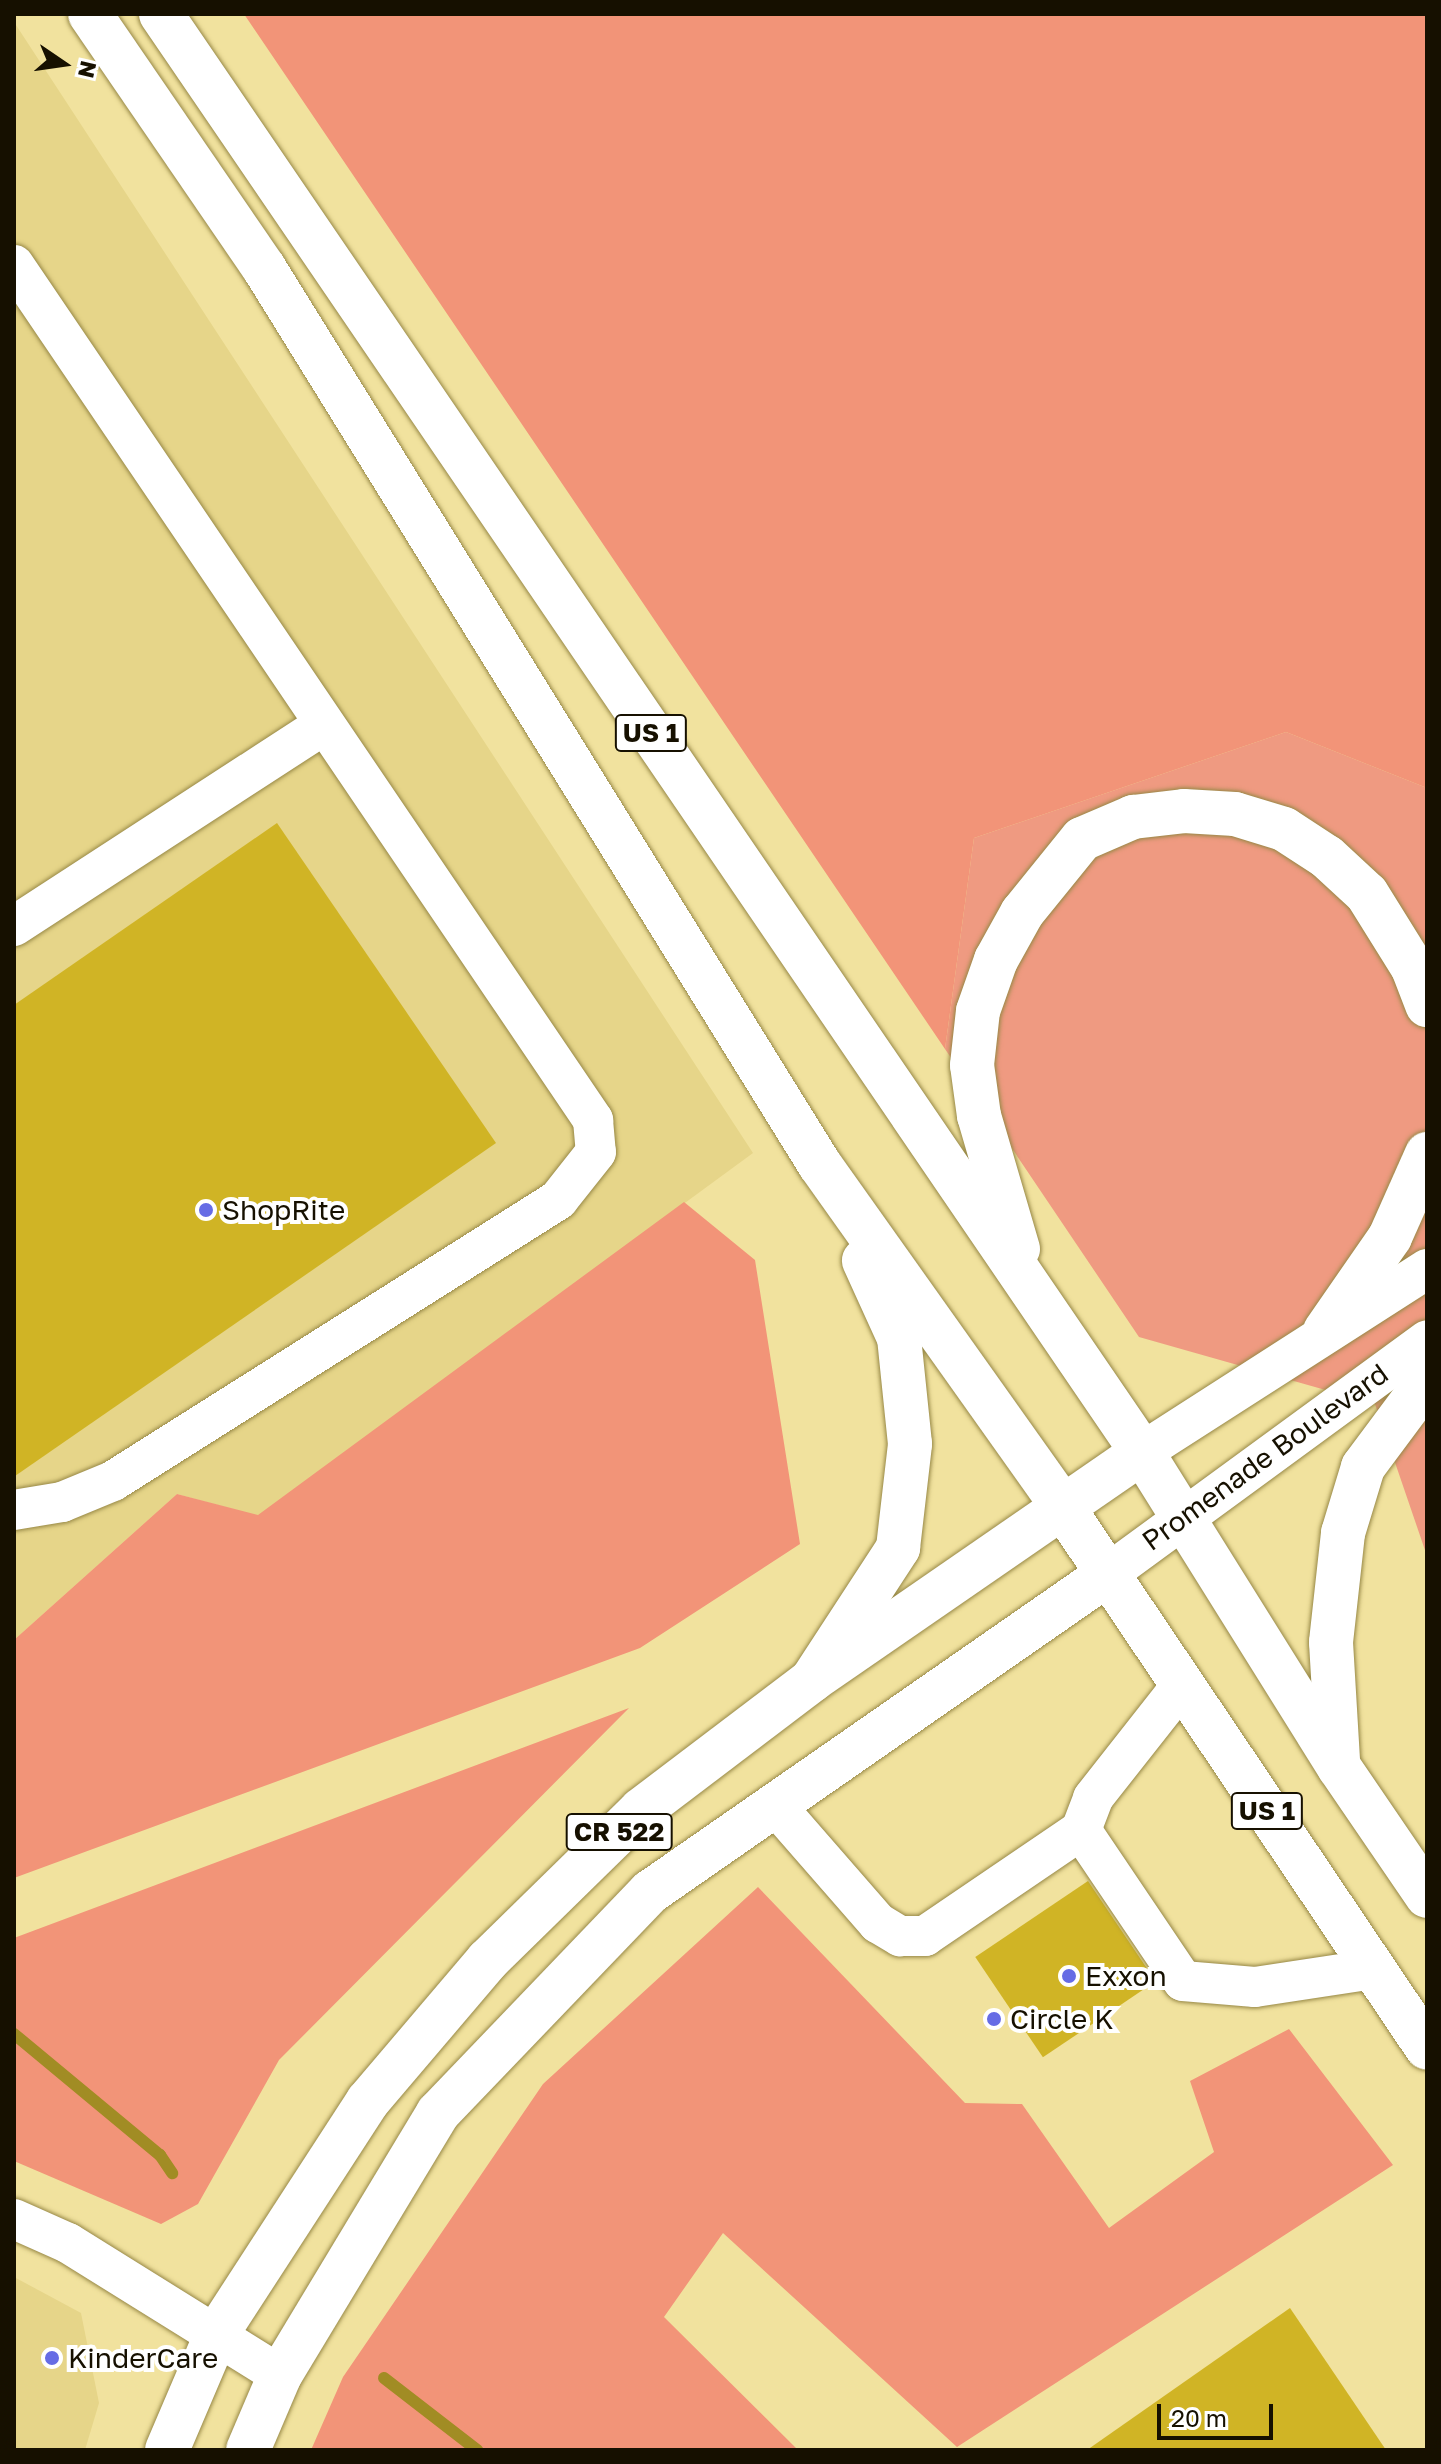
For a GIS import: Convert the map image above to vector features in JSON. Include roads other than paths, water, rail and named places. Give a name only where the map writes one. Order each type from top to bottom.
[{"type":"main road","name":"US 1","points":[[90,14],[264,268],[820,1165],[1062,1506],[1105,1576],[1427,2048]]},
{"type":"main road","name":"US 1","points":[[161,14],[1142,1452],[1339,1767],[1427,1896]]},
{"type":"main road","points":[[1030,1289],[979,1116],[972,1065],[978,1011],[996,960],[1022,913],[1082,839],[1133,817],[1184,811],[1235,814],[1284,829],[1327,857],[1367,894],[1413,968],[1427,1005]]},
{"type":"main road","points":[[1325,1331],[1390,1237],[1427,1154]]},
{"type":"main road","points":[[812,1680],[898,1548],[910,1444],[899,1338],[820,1165]]},
{"type":"main road","points":[[1339,1767],[1331,1642],[1343,1533],[1363,1467],[1427,1381]]},
{"type":"main road","name":"CR 522","points":[[167,2450],[216,2335],[368,2101],[488,1960],[641,1810],[812,1680],[1142,1452]]},
{"type":"main road","name":"CR 522","points":[[248,2450],[280,2375],[438,2113],[650,1892],[1105,1576]]},
{"type":"street","points":[[14,265],[593,1120],[596,1152],[558,1200],[113,1481],[62,1502],[14,1510]]},
{"type":"street","points":[[14,926],[323,725]]},
{"type":"street","name":"CR 522","points":[[1142,1452],[1325,1331],[1427,1269]]},
{"type":"street","name":"Promenade Boulevard","points":[[1105,1576],[1182,1515],[1427,1340]]},
{"type":"street","points":[[775,1805],[878,1923],[900,1936],[925,1936],[1081,1830],[1093,1798],[1182,1685]]},
{"type":"street","points":[[1081,1830],[1183,1981],[1255,1987],[1374,1969]]},
{"type":"street","points":[[14,2219],[68,2243],[280,2375]]},
{"type":"waterway","points":[[14,2034],[160,2155],[172,2173]]},
{"type":"waterway","points":[[384,2378],[477,2450]]},
{"type":"place","name":"ShopRite","points":[[206,1210]]},
{"type":"place","name":"Exxon","points":[[1069,1976]]},
{"type":"place","name":"Circle K","points":[[994,2019]]},
{"type":"place","name":"KinderCare","points":[[52,2358]]}]
